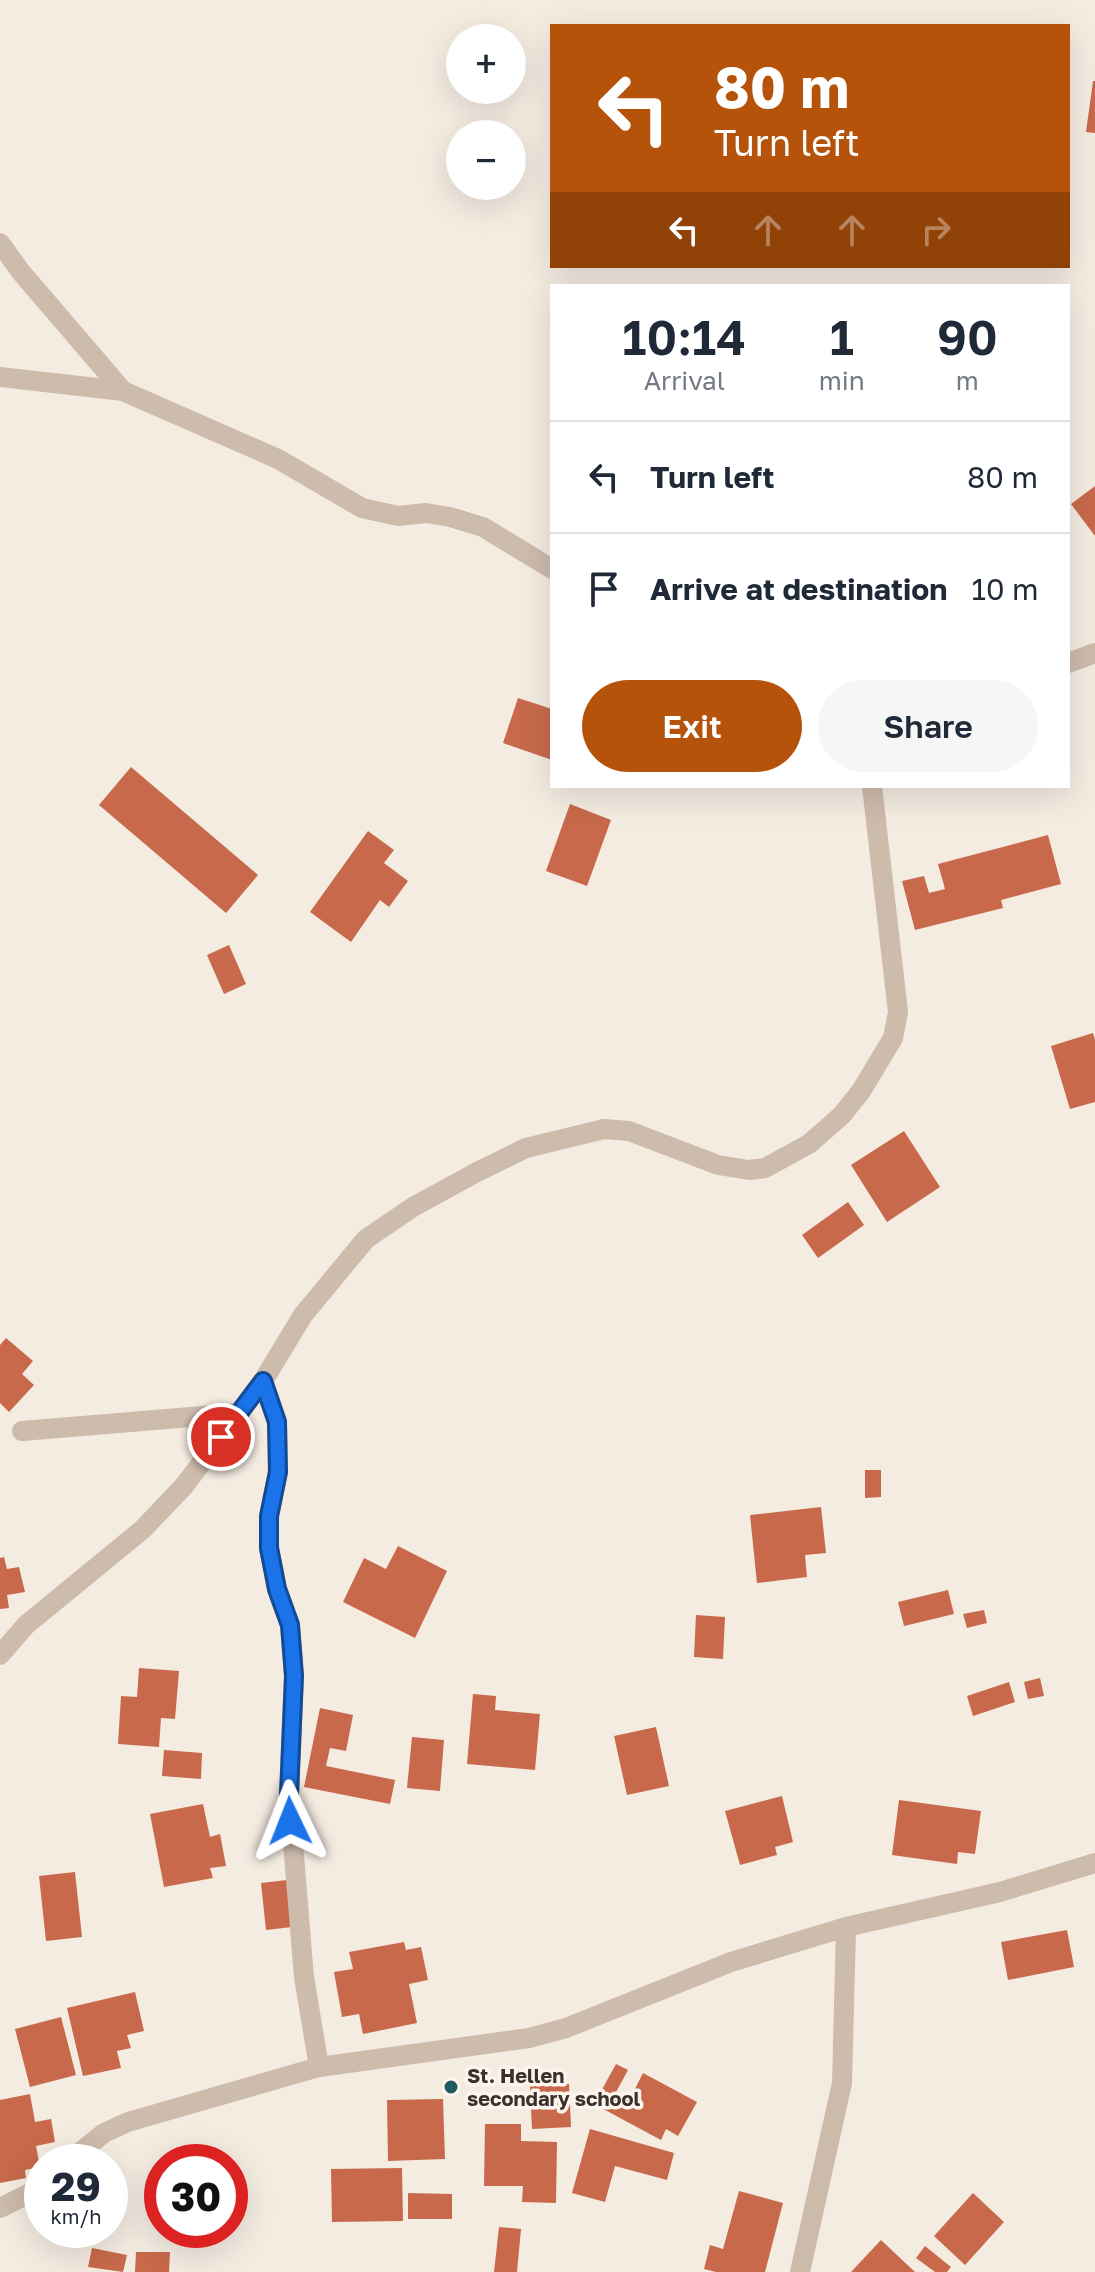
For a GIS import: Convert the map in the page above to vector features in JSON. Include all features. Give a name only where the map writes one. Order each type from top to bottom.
[{"type":"street","points":[[0,243],[123,391]]},
{"type":"street","points":[[0,377],[123,391],[278,459],[362,508],[398,516],[426,513],[483,527],[550,568]]},
{"type":"street","points":[[1070,662],[1095,653]]},
{"type":"street","points":[[0,1655],[26,1625],[143,1529],[184,1486],[263,1381],[303,1315],[366,1239],[413,1207],[526,1148],[604,1129],[629,1131],[718,1165],[749,1170],[765,1168],[809,1144],[842,1115],[861,1091],[893,1038],[898,1012],[872,788]]},
{"type":"street","points":[[263,1381],[277,1422],[278,1472],[269,1516],[269,1548],[277,1589],[290,1625],[294,1676],[290,1810],[304,1977],[319,2067]]},
{"type":"street","points":[[22,1431],[239,1413]]},
{"type":"street","points":[[90,2144],[104,2133],[128,2122],[319,2067],[529,2038],[622,2007],[731,1962],[846,1927],[1000,1892],[1095,1863]]},
{"type":"street","points":[[800,2272],[842,2083],[846,1927]]},
{"type":"street","points":[[0,2208],[24,2196]]},
{"type":"building","points":[[1095,81],[1095,133],[1086,132]]},
{"type":"building","points":[[1095,486],[1095,536],[1071,504]]},
{"type":"building","points":[[518,698],[550,708],[550,759],[503,743]]},
{"type":"building","points":[[131,767],[258,875],[226,913],[99,805]]},
{"type":"building","points":[[570,804],[611,820],[587,886],[546,871]]},
{"type":"building","points":[[368,831],[394,850],[384,863],[408,881],[389,907],[380,900],[351,942],[310,912]]},
{"type":"building","points":[[1048,835],[1061,884],[1001,900],[1003,908],[915,930],[902,881],[924,876],[929,893],[945,889],[938,864]]},
{"type":"building","points":[[229,945],[246,984],[224,994],[207,955]]},
{"type":"building","points":[[1093,1033],[1095,1102],[1070,1109],[1051,1046]]},
{"type":"building","points":[[904,1131],[940,1187],[887,1222],[851,1165]]},
{"type":"building","points":[[848,1202],[864,1225],[818,1258],[802,1235]]},
{"type":"building","points":[[6,1338],[33,1361],[22,1374],[34,1385],[9,1412],[0,1403],[0,1345]]},
{"type":"building","points":[[865,1470],[881,1470],[881,1497],[865,1498]]},
{"type":"building","points":[[821,1507],[826,1553],[805,1555],[807,1577],[757,1583],[750,1515]]},
{"type":"building","points":[[398,1546],[447,1571],[415,1638],[343,1602],[364,1558],[386,1569]]},
{"type":"building","points":[[4,1557],[7,1569],[19,1567],[25,1592],[7,1595],[9,1608],[0,1609],[0,1558]]},
{"type":"building","points":[[948,1590],[954,1614],[904,1626],[898,1602]]},
{"type":"building","points":[[984,1610],[987,1623],[967,1628],[963,1614]]},
{"type":"building","points":[[696,1615],[725,1617],[723,1659],[694,1657]]},
{"type":"building","points":[[139,1668],[179,1671],[175,1719],[161,1718],[159,1747],[118,1744],[121,1696],[137,1697]]},
{"type":"building","points":[[1040,1678],[1044,1696],[1028,1699],[1024,1682]]},
{"type":"building","points":[[1009,1682],[1015,1702],[973,1716],[967,1696]]},
{"type":"building","points":[[473,1694],[496,1696],[495,1710],[540,1714],[535,1770],[467,1764]]},
{"type":"building","points":[[320,1708],[353,1715],[346,1751],[330,1748],[326,1766],[395,1780],[390,1804],[304,1787]]},
{"type":"building","points":[[656,1727],[669,1786],[627,1795],[614,1736]]},
{"type":"building","points":[[412,1737],[444,1740],[440,1791],[407,1788]]},
{"type":"building","points":[[164,1750],[202,1753],[201,1779],[162,1776]]},
{"type":"building","points":[[782,1796],[793,1842],[775,1847],[777,1855],[740,1865],[725,1811]]},
{"type":"building","points":[[899,1800],[981,1811],[975,1854],[958,1852],[957,1864],[892,1855]]},
{"type":"building","points":[[203,1804],[210,1837],[220,1834],[226,1866],[210,1868],[213,1878],[164,1887],[150,1814]]},
{"type":"building","points":[[75,1872],[82,1937],[46,1941],[39,1876]]},
{"type":"building","points":[[287,1880],[292,1927],[266,1930],[261,1883]]},
{"type":"building","points":[[1067,1930],[1074,1967],[1008,1980],[1001,1942]]},
{"type":"building","points":[[404,1942],[406,1950],[421,1947],[428,1980],[409,1984],[417,2023],[363,2034],[359,2014],[342,2017],[334,1972],[353,1969],[349,1952]]},
{"type":"building","points":[[135,1992],[144,2031],[127,2035],[131,2048],[117,2051],[121,2068],[83,2076],[67,2008]]},
{"type":"building","points":[[61,2017],[76,2075],[30,2087],[15,2029]]},
{"type":"building","points":[[616,2064],[628,2070],[616,2092],[630,2099],[643,2073],[697,2102],[678,2136],[666,2129],[661,2140],[594,2104]]},
{"type":"building","points":[[569,2084],[571,2127],[532,2129],[530,2086]]},
{"type":"building","points":[[30,2094],[35,2122],[51,2119],[55,2142],[24,2144],[24,2178],[0,2183],[0,2100]]},
{"type":"building","points":[[443,2099],[445,2159],[388,2161],[387,2100]]},
{"type":"building","points":[[485,2124],[521,2124],[521,2141],[557,2142],[556,2203],[522,2202],[523,2186],[484,2186]]},
{"type":"building","points":[[590,2129],[674,2153],[667,2180],[615,2166],[605,2202],[572,2193]]},
{"type":"building","points":[[402,2168],[403,2221],[332,2222],[331,2169]]},
{"type":"building","points":[[739,2191],[783,2203],[765,2272],[716,2272],[704,2269],[710,2245],[723,2249]]},
{"type":"building","points":[[408,2193],[452,2194],[452,2219],[408,2219]]},
{"type":"building","points":[[973,2193],[1004,2222],[965,2265],[934,2236]]},
{"type":"building","points":[[499,2227],[521,2229],[517,2272],[494,2272]]},
{"type":"building","points":[[881,2240],[915,2272],[851,2272]]},
{"type":"building","points":[[925,2246],[951,2267],[947,2272],[935,2272],[916,2258]]},
{"type":"building","points":[[92,2248],[127,2255],[123,2272],[88,2267]]},
{"type":"building","points":[[136,2252],[170,2252],[169,2272],[135,2272]]},
{"type":"place","name":"St. Hellen secondary school","points":[[451,2087]]},
{"type":"route","points":[[221,1437],[263,1381],[277,1422],[278,1472],[269,1516],[269,1548],[277,1589],[290,1625],[294,1676],[290,1821]]}]
